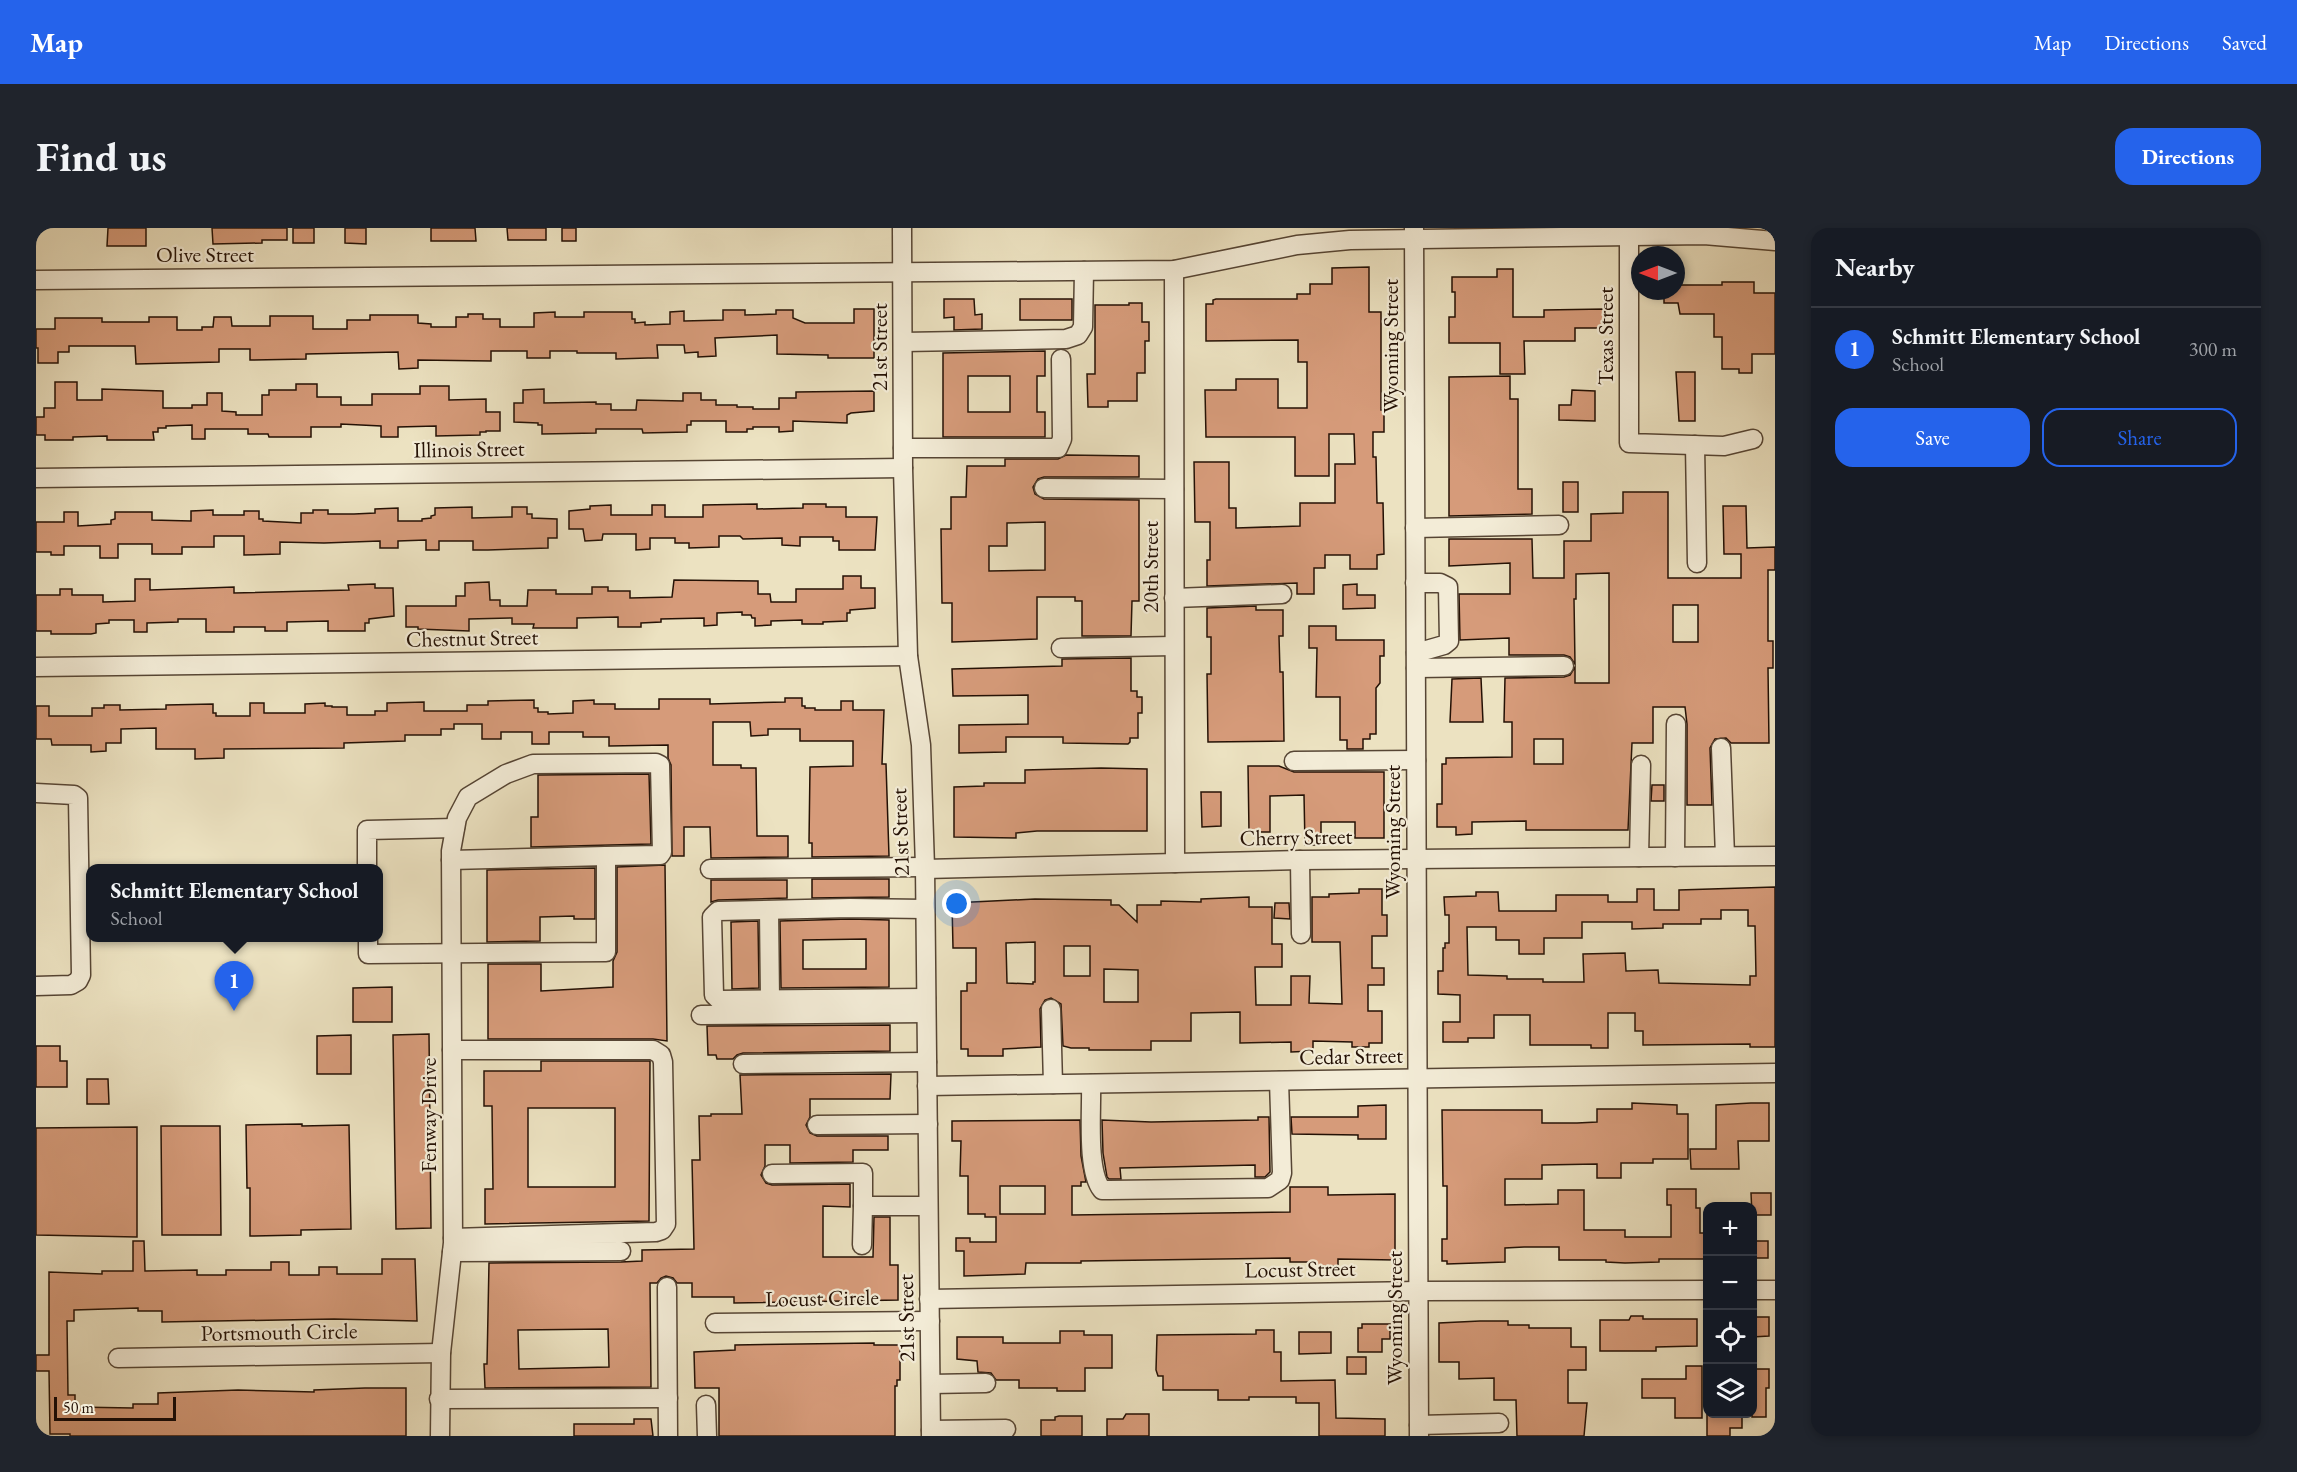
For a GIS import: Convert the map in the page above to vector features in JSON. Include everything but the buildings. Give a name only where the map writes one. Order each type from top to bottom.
[{"type":"street","name":"21st Street","points":[[902,228],[903,468],[908,656],[921,745],[925,868],[931,1433]]},
{"type":"street","name":"Olive Street","points":[[36,279],[1173,270],[1297,245],[1414,234],[1629,232],[1775,241]]},
{"type":"street","name":"Texas Street","points":[[1629,232],[1629,443],[1695,445]]},
{"type":"street","name":"Wyoming Street","points":[[1414,234],[1419,1431]]},
{"type":"street","name":"20th Street","points":[[1173,270],[1175,863]]},
{"type":"street","points":[[903,342],[1066,339],[1078,335],[1083,327],[1084,271]]},
{"type":"street","points":[[903,448],[1058,448],[1062,439],[1061,359]]},
{"type":"street","points":[[1696,563],[1695,445],[1724,446],[1754,439]]},
{"type":"street","name":"Illinois Street","points":[[36,478],[903,468]]},
{"type":"street","points":[[1044,488],[1174,489]]},
{"type":"street","points":[[1415,528],[1559,525]]},
{"type":"street","points":[[1415,583],[1440,583],[1448,587],[1449,641],[1416,660]]},
{"type":"street","points":[[1174,598],[1282,594]]},
{"type":"street","points":[[1061,648],[1174,646]]},
{"type":"street","name":"Chestnut Street","points":[[36,667],[908,656]]},
{"type":"street","points":[[1416,660],[1564,666]]},
{"type":"street","points":[[1676,724],[1676,856]]},
{"type":"street","points":[[1722,748],[1725,856]]},
{"type":"street","points":[[1294,761],[1416,759]]},
{"type":"street","name":"Fenway Drive","points":[[440,1436],[441,1353],[453,1245],[451,860],[457,818],[468,797],[506,774],[533,764],[656,763],[660,765],[662,852],[660,855],[606,856]]},
{"type":"street","points":[[1639,856],[1641,765]]},
{"type":"street","points":[[36,793],[74,795],[78,798],[81,975],[78,981],[70,985],[36,986]]},
{"type":"street","points":[[367,864],[367,830],[455,828]]},
{"type":"street","points":[[368,942],[368,954],[606,952],[606,856],[451,860]]},
{"type":"street","name":"Cherry Street","points":[[710,869],[1775,856]]},
{"type":"street","points":[[1300,860],[1300,934]]},
{"type":"street","points":[[769,909],[770,999]]},
{"type":"street","points":[[925,909],[769,909],[718,911],[712,917],[714,995],[719,1000],[770,999],[926,1005]]},
{"type":"street","points":[[701,1015],[926,1005]]},
{"type":"street","points":[[1051,1009],[1053,1084]]},
{"type":"street","points":[[452,1050],[653,1050],[660,1055],[663,1062],[666,1224],[662,1230],[656,1232],[453,1245]]},
{"type":"street","points":[[743,1064],[927,1062]]},
{"type":"street","name":"Cedar Street","points":[[927,1086],[1775,1073]]},
{"type":"street","points":[[1091,1084],[1092,1168],[1097,1184],[1102,1190],[1110,1191],[1268,1188],[1280,1180],[1282,1173],[1279,1081]]},
{"type":"street","points":[[817,1125],[928,1124]]},
{"type":"street","points":[[772,1174],[863,1173],[862,1245]]},
{"type":"street","points":[[863,1206],[928,1206]]},
{"type":"street","points":[[453,1245],[621,1251]]},
{"type":"street","points":[[667,1287],[668,1436]]},
{"type":"street","name":"Locust Street","points":[[930,1299],[1418,1291],[1703,1290]]},
{"type":"street","points":[[1757,1290],[1775,1290]]},
{"type":"street","name":"Locust Circle","points":[[715,1323],[930,1321]]},
{"type":"street","name":"Portsmouth Circle","points":[[118,1358],[441,1353]]},
{"type":"street","points":[[931,1384],[986,1383]]},
{"type":"street","points":[[439,1399],[668,1398]]},
{"type":"street","points":[[706,1405],[707,1436]]},
{"type":"street","points":[[1419,1431],[1499,1423]]},
{"type":"street","points":[[931,1433],[1006,1429]]},
{"type":"place","name":"Schmitt Elementary School","points":[[234,1011]]}]
